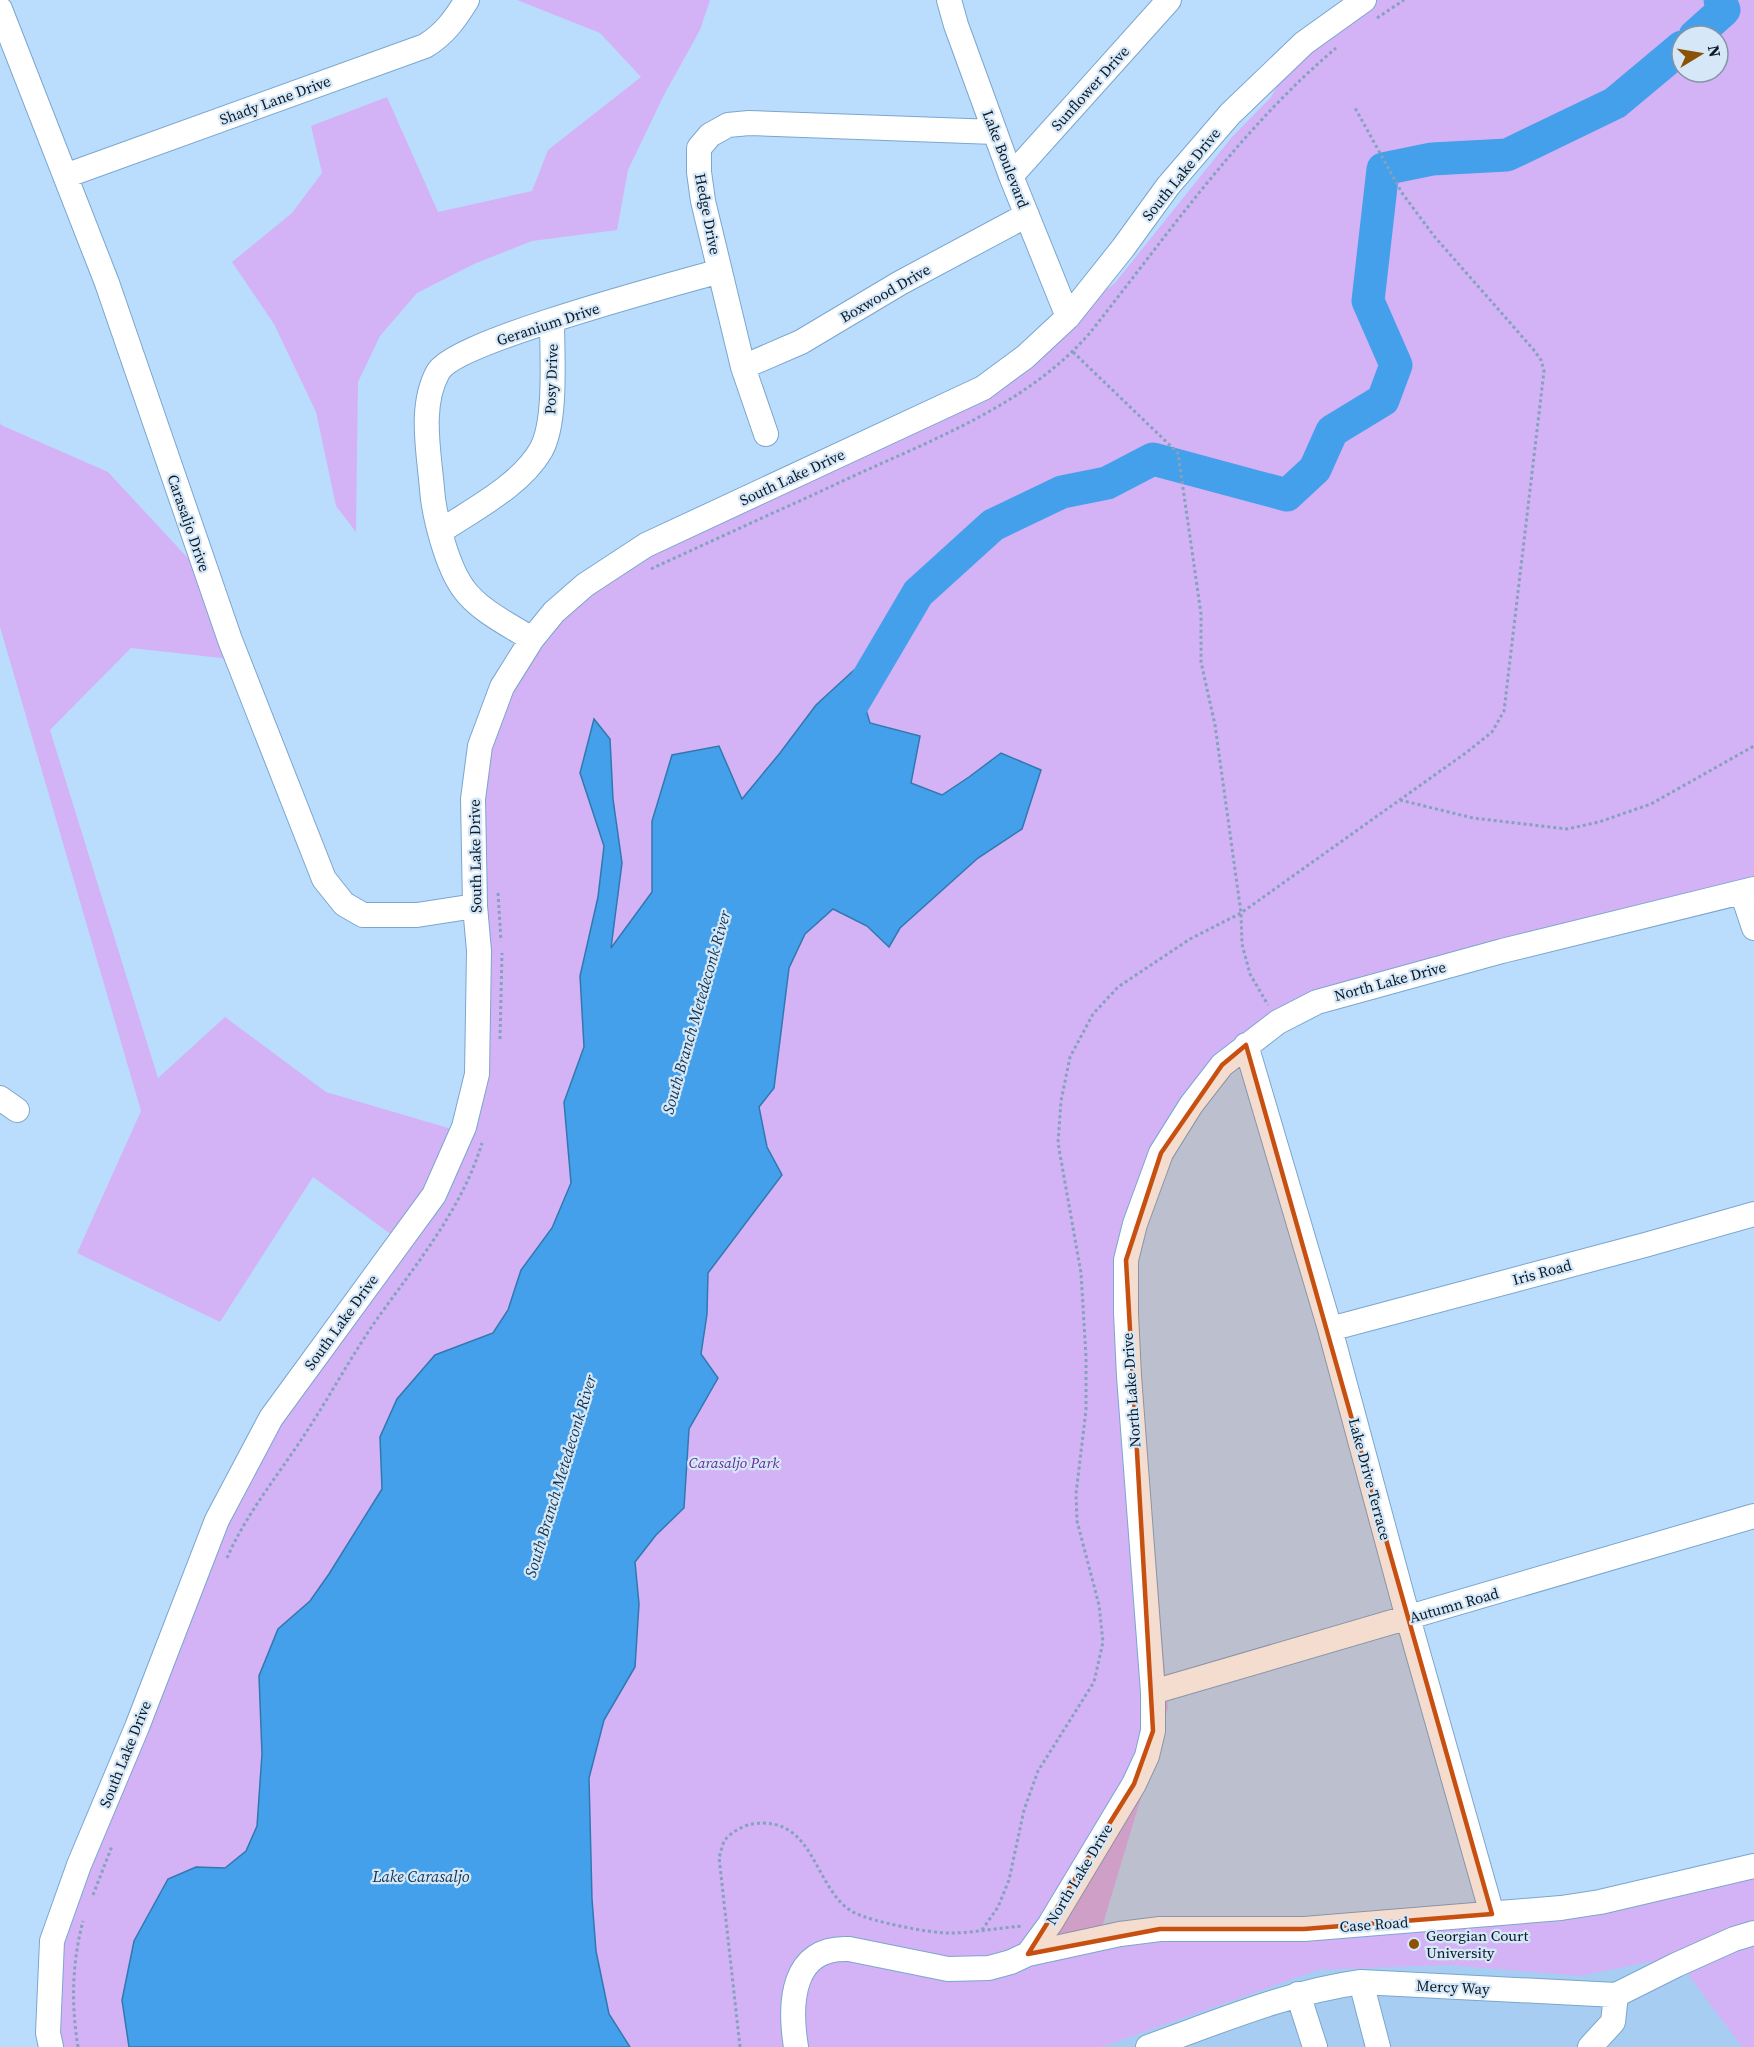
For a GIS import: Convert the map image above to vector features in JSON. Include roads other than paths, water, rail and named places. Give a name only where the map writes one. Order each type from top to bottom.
[{"type":"street","name":"Shady Lane Drive","points":[[65,176],[425,46],[438,38],[450,26],[467,0]]},
{"type":"street","name":"Lake Boulevard","points":[[949,0],[1011,176],[1068,316]]},
{"type":"street","name":"Sunflower Drive","points":[[1011,176],[1169,0]]},
{"type":"street","name":"Carasaljo Drive","points":[[0,9],[107,284],[230,640],[324,879],[344,904],[363,915],[417,915],[475,906]]},
{"type":"street","name":"South Lake Drive","points":[[51,2047],[48,2033],[52,1941],[79,1865],[137,1727],[217,1520],[271,1418],[434,1195],[464,1127],[477,1074],[479,951],[475,906],[473,799],[480,746],[502,687],[532,639],[554,612],[585,585],[646,545],[983,388],[1026,357],[1068,316],[1124,248],[1168,186],[1230,114],[1305,43],[1370,9]]},
{"type":"street","name":"Hedge Drive","points":[[766,434],[742,367],[703,201],[699,172],[699,148],[710,135],[728,125],[749,123],[995,132]]},
{"type":"street","name":"Boxwood Drive","points":[[742,367],[801,342],[900,283],[1027,215]]},
{"type":"street","name":"Geranium Drive","points":[[532,639],[486,610],[463,589],[447,555],[433,499],[427,420],[432,388],[439,370],[449,361],[518,331],[720,271]]},
{"type":"street","name":"Posy Drive","points":[[441,531],[514,481],[534,461],[543,448],[550,416],[552,321]]},
{"type":"street","points":[[1748,891],[1754,928]]},
{"type":"street","name":"North Lake Drive","points":[[1028,1954],[1050,1924],[1134,1784],[1148,1756],[1154,1731],[1129,1376],[1126,1260],[1135,1224],[1161,1153],[1191,1105],[1222,1065],[1246,1045],[1278,1022],[1317,1002],[1502,951],[1748,891]]},
{"type":"street","name":"Lake Drive Terrace","points":[[1246,1045],[1330,1329],[1408,1618],[1492,1914]]},
{"type":"street","name":"Iris Road","points":[[1330,1329],[1754,1214]]},
{"type":"street","name":"Autumn Road","points":[[1153,1692],[1754,1516]]},
{"type":"street","name":"Case Road","points":[[1028,1954],[1120,1934],[1160,1929],[1304,1929],[1561,1908],[1600,1902],[1754,1866]]},
{"type":"street","name":"Mercy Way","points":[[1148,2047],[1298,1994],[1361,1982],[1616,1995],[1676,1965],[1734,1939],[1754,1933]]},
{"type":"street","points":[[796,2047],[794,1996],[799,1978],[807,1964],[822,1952],[849,1949],[948,1969],[989,1968],[1028,1954]]},
{"type":"street","points":[[1361,1982],[1378,2047]]},
{"type":"street","points":[[1298,1994],[1315,2047]]},
{"type":"street","points":[[1590,2047],[1613,2022],[1616,1995]]},
{"type":"water","name":"Lake Carasaljo","points":[[854,670],[870,723],[920,736],[911,783],[942,795],[1001,753],[1041,770],[1022,829],[978,858],[900,928],[889,947],[867,926],[833,909],[805,934],[789,968],[774,1088],[759,1107],[767,1147],[782,1175],[708,1273],[707,1314],[701,1354],[718,1378],[689,1429],[684,1508],[656,1535],[635,1562],[639,1604],[635,1667],[604,1720],[589,1778],[592,1899],[596,1951],[609,2014],[630,2047],[129,2047],[122,2000],[134,1941],[168,1879],[196,1867],[225,1868],[246,1851],[257,1826],[262,1754],[259,1676],[278,1629],[310,1601],[382,1489],[380,1437],[397,1399],[435,1355],[493,1333],[508,1310],[521,1270],[552,1228],[571,1183],[564,1102],[584,1047],[580,976],[598,897],[604,846],[580,773],[594,719],[610,739],[613,799],[622,863],[611,948],[652,892],[652,821],[672,755],[719,746],[742,799],[816,705]]},
{"type":"waterway","name":"South Branch Metedeconk River","points":[[1708,24],[1724,10],[1720,0]]},
{"type":"waterway","name":"South Branch Metedeconk River","points":[[838,729],[918,593],[993,525],[1062,492],[1107,483],[1153,459],[1287,495],[1315,469],[1332,431],[1383,400],[1396,365],[1368,301],[1383,169],[1432,159],[1507,155],[1615,103],[1670,57]]},
{"type":"place","name":"Georgian Court University","points":[[1414,1944]]},
{"type":"park label","name":"Carasaljo Park","points":[[734,1462]]}]
